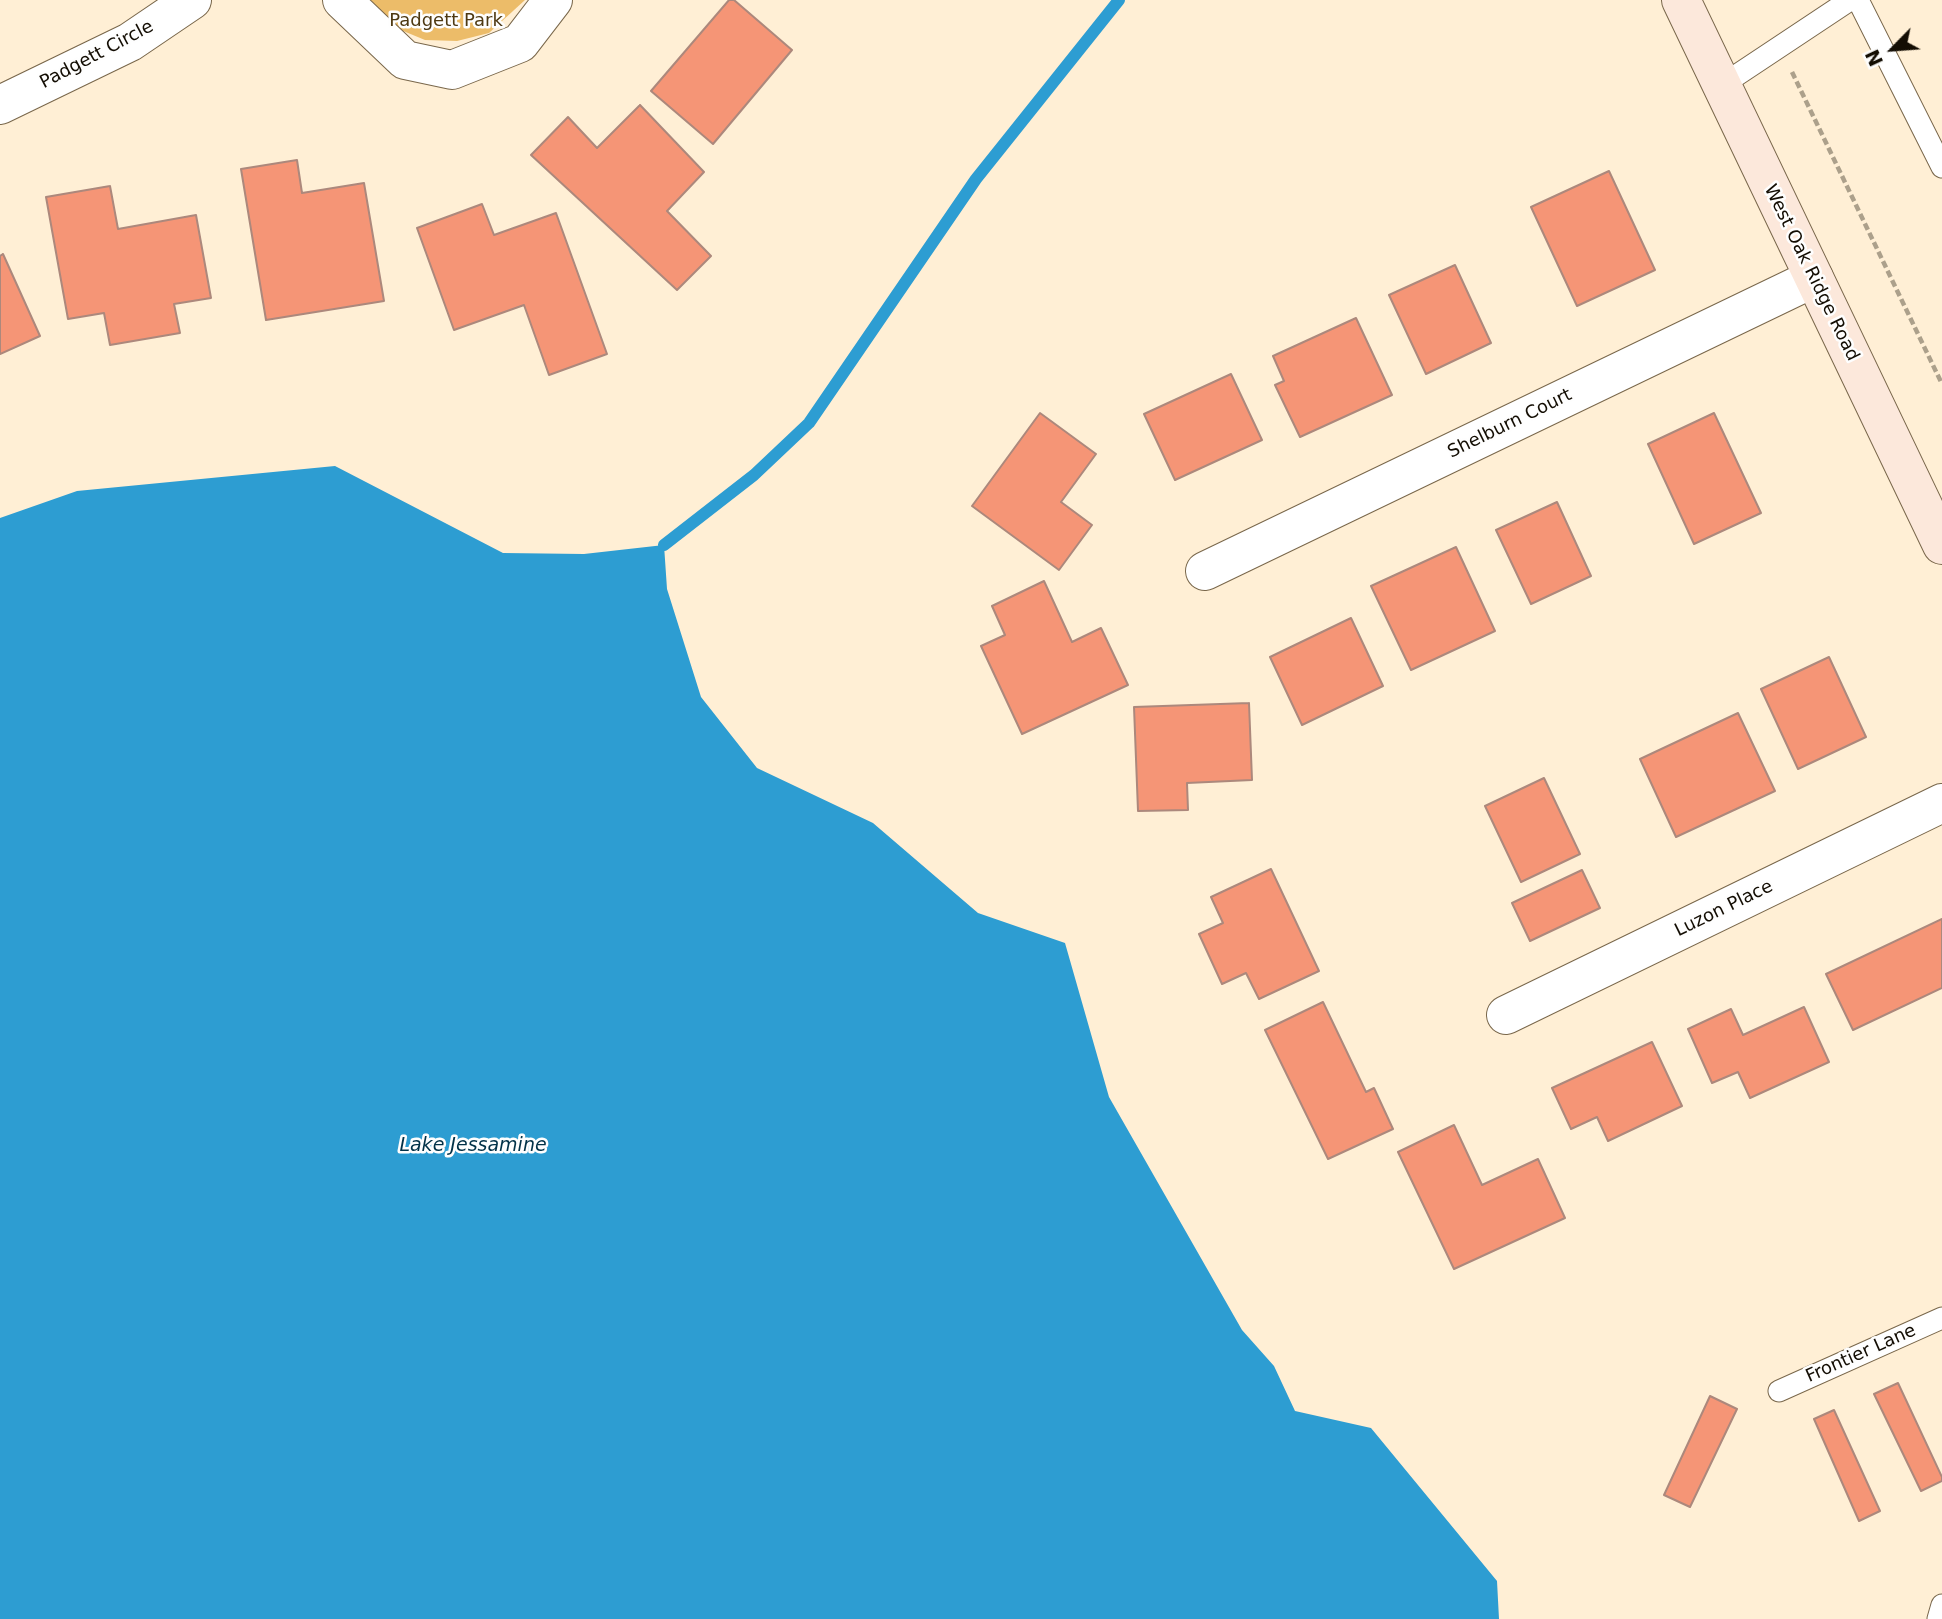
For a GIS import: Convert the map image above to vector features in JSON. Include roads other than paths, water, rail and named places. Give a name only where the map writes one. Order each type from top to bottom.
[{"type":"main road","name":"West Oak Ridge Road","points":[[1681,0],[1942,545]]},
{"type":"street","name":"Padgett Circle","points":[[0,105],[130,42],[192,0]]},
{"type":"street","points":[[342,0],[405,60],[452,70],[520,43],[553,0]]},
{"type":"street","name":"Shelburn Court","points":[[1205,571],[1814,278]]},
{"type":"street","name":"Luzon Place","points":[[1506,1015],[1942,803]]},
{"type":"lane","points":[[1722,85],[1850,0]]},
{"type":"lane","points":[[1858,0],[1942,167]]},
{"type":"lane","name":"Frontier Lane","points":[[1779,1391],[1942,1318]]},
{"type":"lane","points":[[1938,1619],[1942,1605]]},
{"type":"water","name":"Lake Jessamine","points":[[335,466],[503,553],[584,554],[664,545],[667,589],[701,697],[757,768],[873,823],[978,913],[1065,943],[1109,1097],[1242,1330],[1274,1366],[1295,1411],[1371,1428],[1497,1581],[1499,1619],[0,1619],[0,518],[77,491]]},
{"type":"waterway","points":[[664,545],[754,475],[809,423],[976,179],[1119,0]]},
{"type":"park label","name":"Padgett Park","points":[[446,21]]}]
